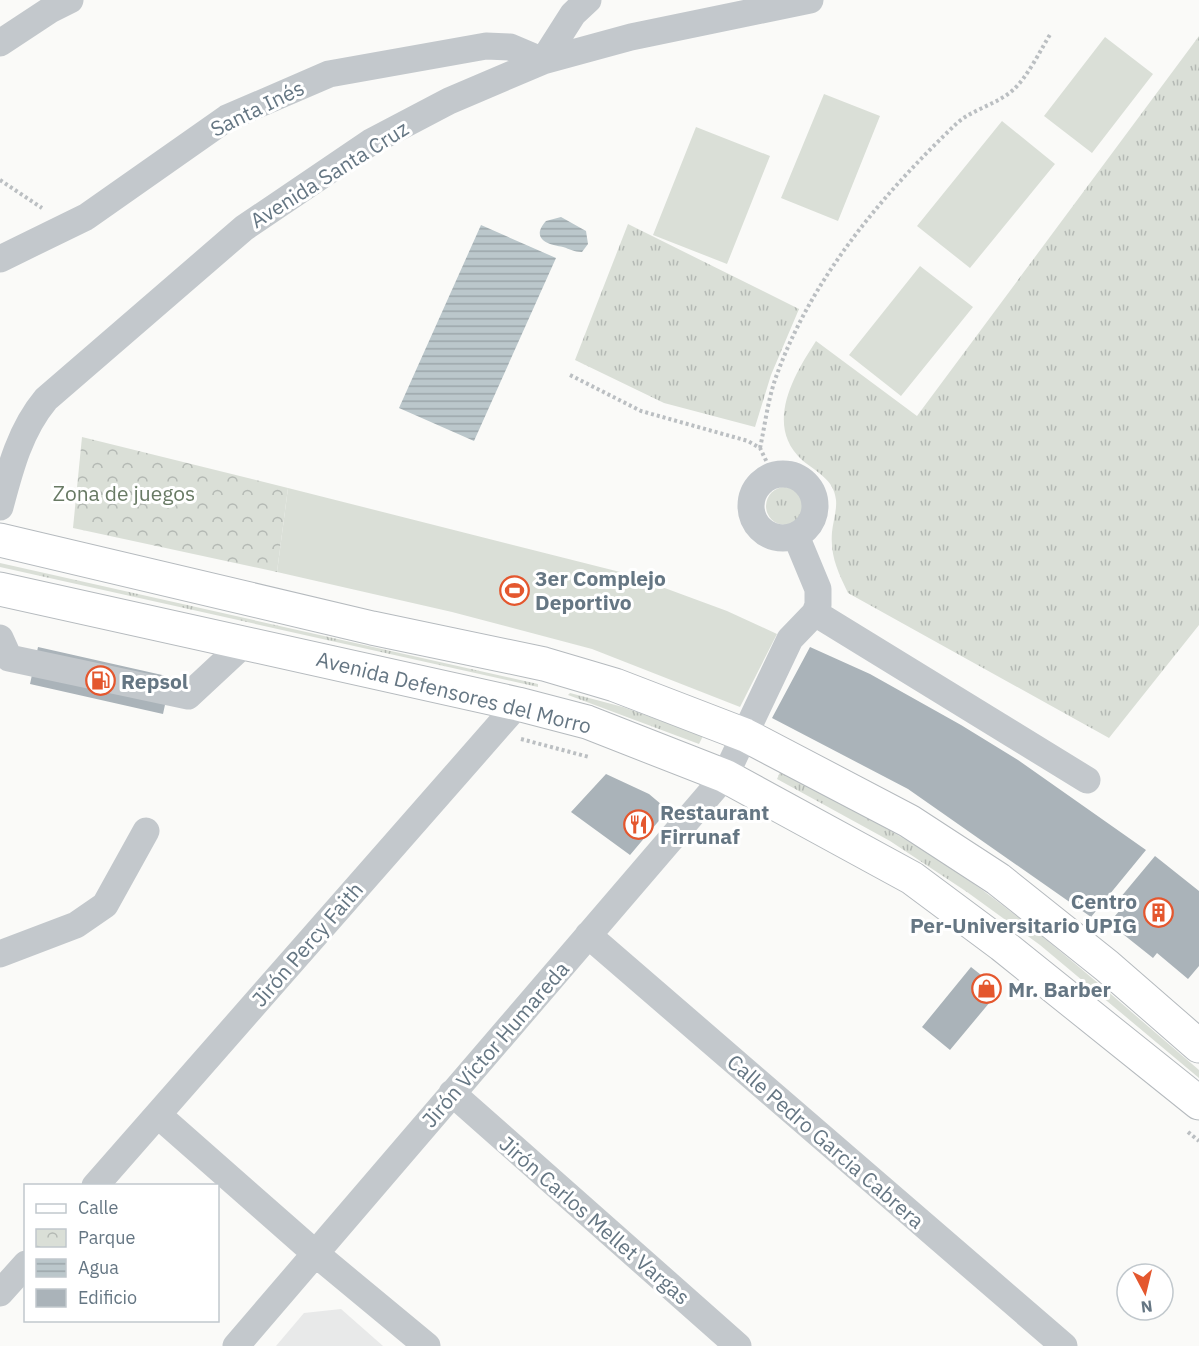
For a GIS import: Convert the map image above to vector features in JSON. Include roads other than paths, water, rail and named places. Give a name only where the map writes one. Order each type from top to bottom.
[{"type":"main road","name":"Avenida Defensores del Morro","points":[[0,540],[372,628],[544,664],[615,685],[745,735],[909,821],[998,879],[1107,966],[1199,1046]]},
{"type":"main road","name":"Avenida Defensores del Morro","points":[[0,589],[519,704],[586,722],[725,776],[912,878],[1002,945],[1193,1117]]},
{"type":"street","points":[[0,43],[50,10],[70,0]]},
{"type":"street","points":[[543,61],[573,14],[588,0]]},
{"type":"street","name":"Avenida Santa Cruz","points":[[2,489],[32,415],[46,399],[244,228],[371,142],[449,101],[543,61],[642,35],[810,0]]},
{"type":"street","name":"Santa Inés","points":[[0,259],[86,217],[227,118],[329,74],[486,46],[510,47],[543,61]]},
{"type":"street","points":[[789,474],[799,478],[813,493],[815,513],[804,531],[796,536],[784,539],[764,532],[752,514],[753,493],[759,484],[773,476],[789,474]]},
{"type":"street","points":[[796,536],[818,589],[818,606],[815,613],[1088,780]]},
{"type":"street","name":"Jirón Víctor Humareda","points":[[236,1346],[725,776],[790,639],[815,613]]},
{"type":"street","points":[[0,638],[9,658],[188,696],[245,643]]},
{"type":"street","name":"Jirón Percy Faith","points":[[96,1184],[519,704]]},
{"type":"street","points":[[0,954],[76,925],[105,905],[146,831]]},
{"type":"street","name":"Calle Pedro Garcia Cabrera","points":[[588,935],[1064,1346]]},
{"type":"street","name":"Jirón Carlos Mellet Vargas","points":[[452,1094],[738,1346]]},
{"type":"street","points":[[158,1115],[316,1254],[427,1346]]},
{"type":"street","points":[[0,1293],[24,1266]]},
{"type":"water","points":[[561,217],[586,231],[588,244],[582,252],[552,245],[540,237],[546,221]]},
{"type":"water","points":[[481,225],[556,258],[474,441],[399,408]]},
{"type":"place","name":"3er Complejo Deportivo","points":[[514,590]]},
{"type":"place","name":"Repsol","points":[[100,681]]},
{"type":"place","name":"Restaurant Firrunaf","points":[[639,824]]},
{"type":"place","name":"Centro Per-Universitario UPIG","points":[[1158,913]]},
{"type":"place","name":"Mr. Barber","points":[[987,989]]},
{"type":"park label","name":"Zona de juegos","points":[[124,493]]}]
